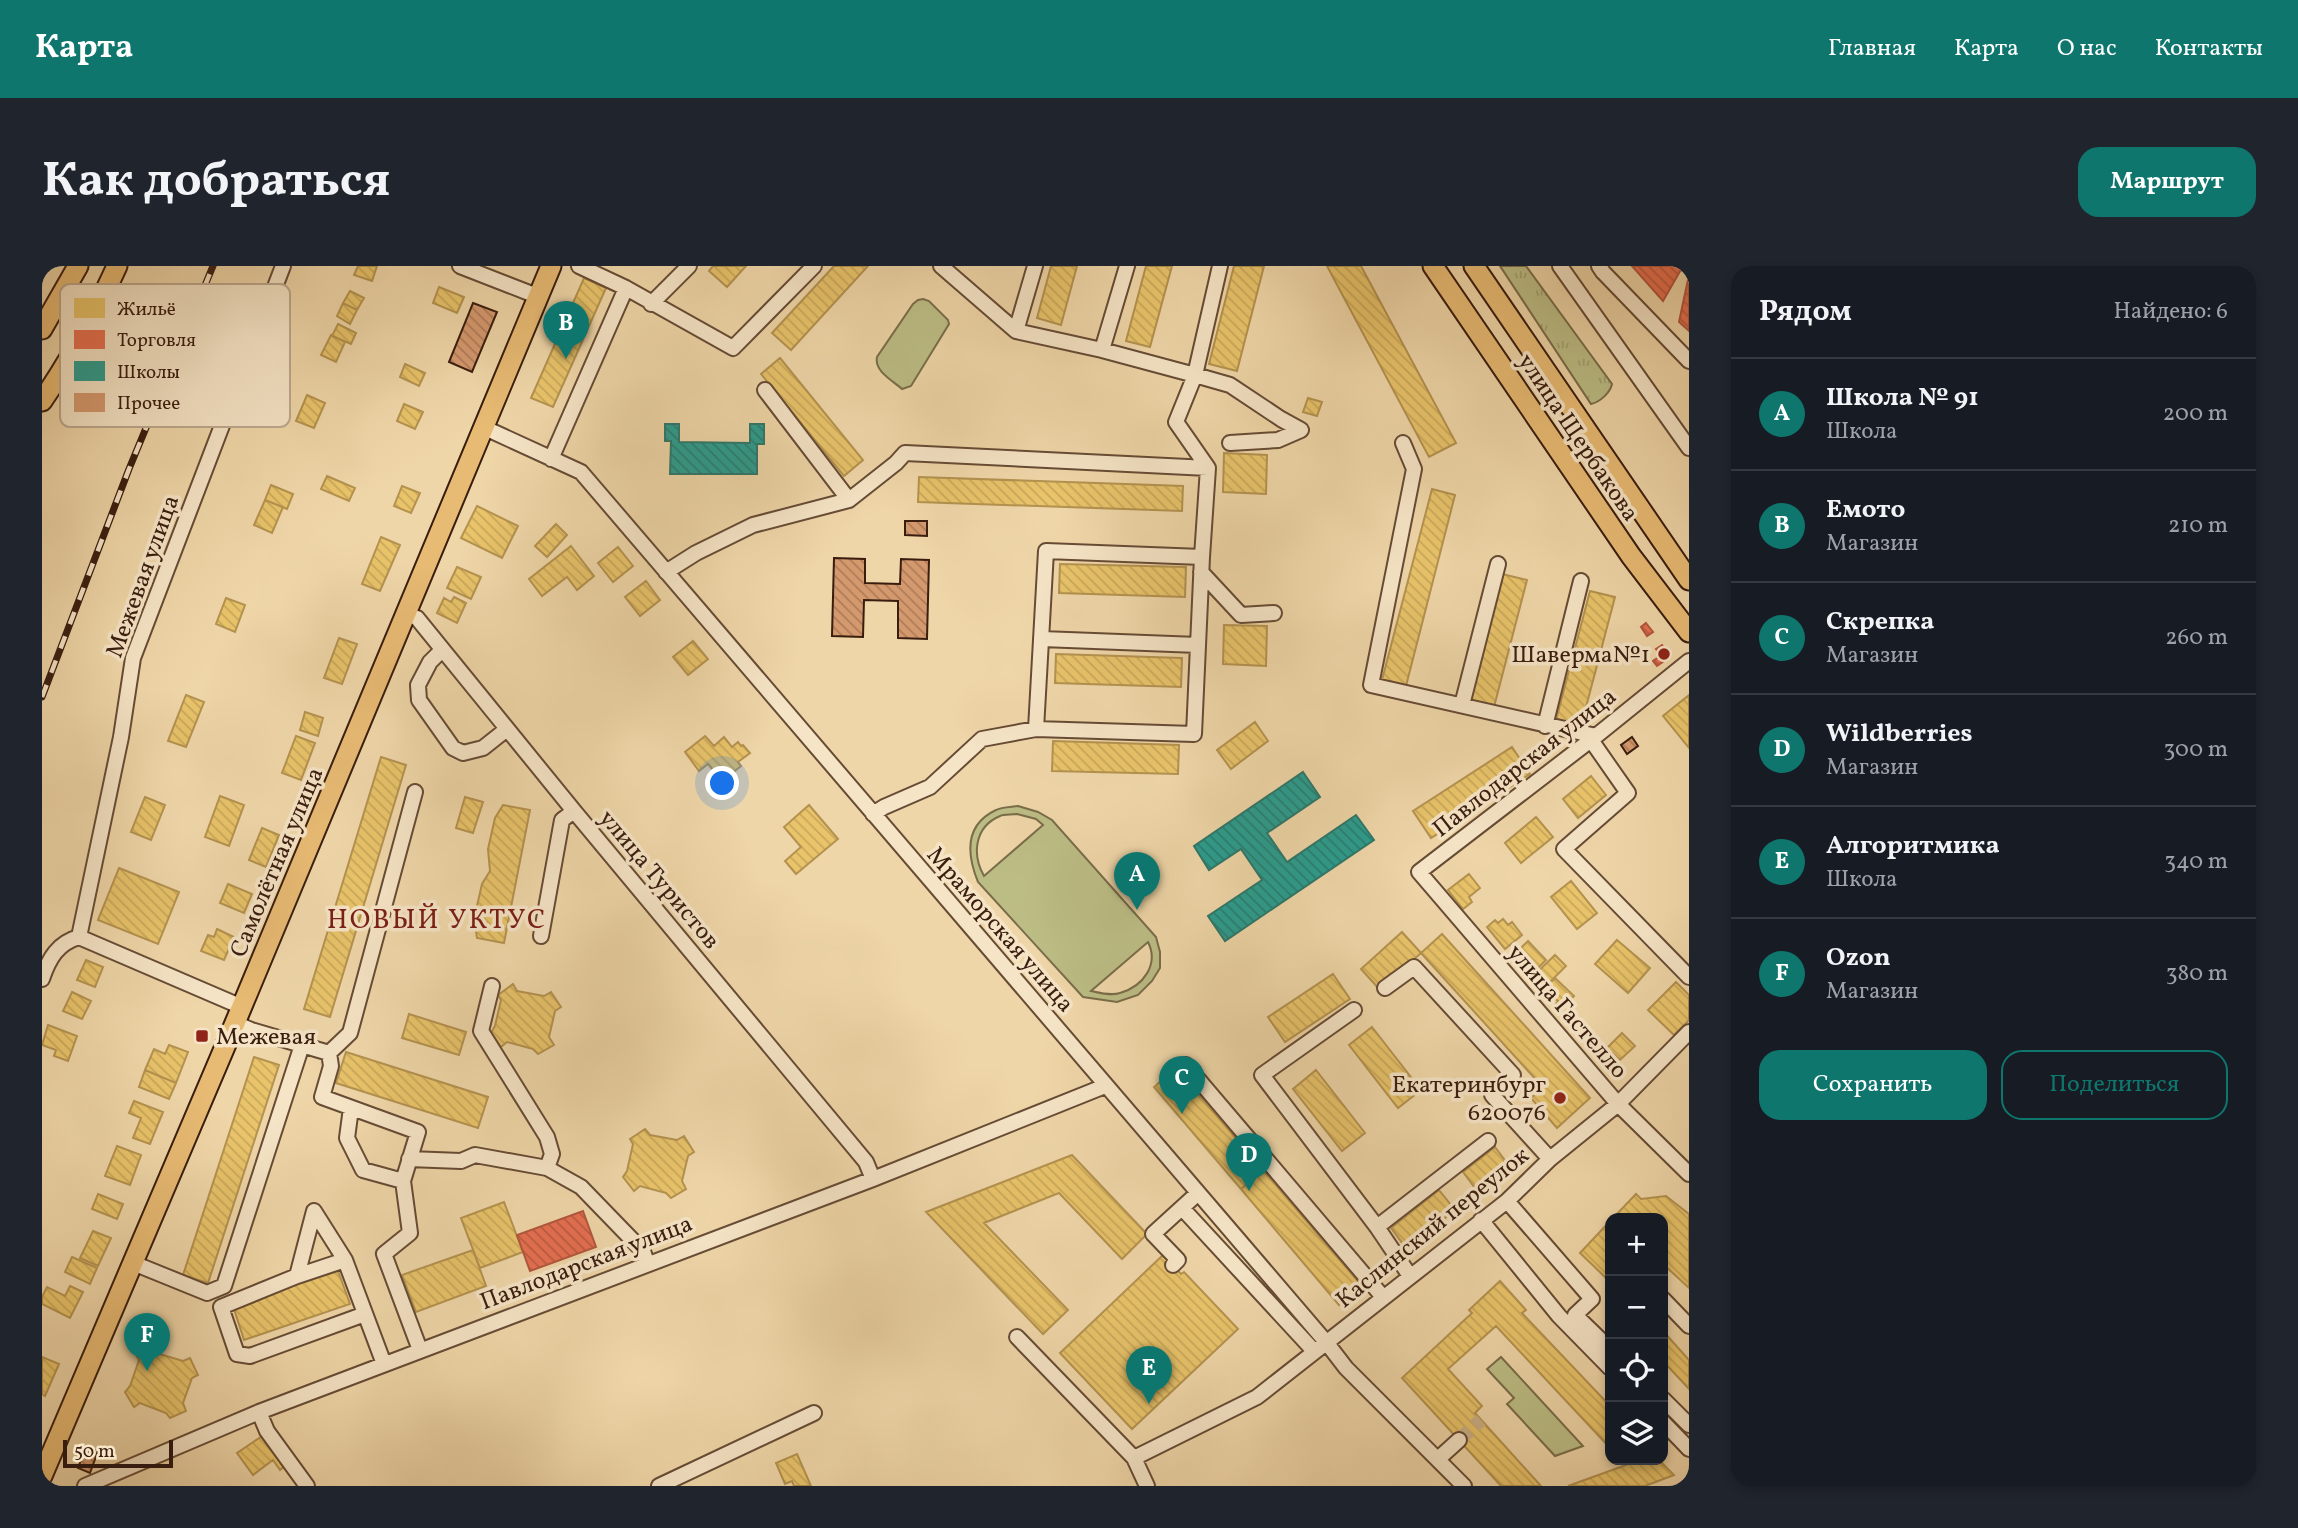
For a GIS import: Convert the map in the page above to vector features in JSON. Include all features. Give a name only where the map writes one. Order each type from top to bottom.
[{"type":"main road","points":[[68,284],[78,266]]},
{"type":"main road","points":[[108,284],[117,266]]},
{"type":"main road","name":"Самолётная улица","points":[[42,1476],[551,266]]},
{"type":"main road","name":"улица Щербакова","points":[[1433,266],[1631,556],[1689,632]]},
{"type":"main road","name":"улица Щербакова","points":[[1474,266],[1689,580]]},
{"type":"main road","points":[[42,329],[60,298]]},
{"type":"main road","points":[[42,401],[60,371]]},
{"type":"street","name":"Межевая улица","points":[[276,284],[283,266]]},
{"type":"street","points":[[460,266],[537,296]]},
{"type":"street","points":[[579,266],[625,288],[733,348],[814,266]]},
{"type":"street","points":[[651,304],[688,266]]},
{"type":"street","points":[[941,266],[1016,331],[1102,350],[1230,385],[1301,430],[1278,440],[1230,443]]},
{"type":"street","points":[[1016,331],[1035,266]]},
{"type":"street","points":[[1102,350],[1126,266]]},
{"type":"street","points":[[873,814],[930,787],[982,739],[1036,729],[1194,734],[1208,468],[1176,422],[1195,375],[1220,266]]},
{"type":"street","points":[[1560,266],[1689,447]]},
{"type":"street","points":[[1599,266],[1689,361]]},
{"type":"street","points":[[551,459],[625,288]]},
{"type":"street","points":[[765,390],[849,500]]},
{"type":"street","name":"Межевая улица","points":[[79,937],[121,737],[133,658],[221,427]]},
{"type":"street","name":"Мраморская улица","points":[[485,428],[581,472],[1346,1368],[1464,1486]]},
{"type":"street","points":[[1403,443],[1414,469],[1371,685],[1594,738],[1628,793],[1564,849],[1689,977]]},
{"type":"street","points":[[666,572],[696,553],[753,525],[849,500],[905,453],[1208,468]]},
{"type":"street","points":[[1036,729],[1046,551],[1201,564],[1241,615],[1274,613]]},
{"type":"street","points":[[1462,705],[1498,564]]},
{"type":"street","points":[[1545,726],[1581,581]]},
{"type":"street","name":"улица Туристов","points":[[406,614],[418,618],[574,811],[866,1162],[873,1179]]},
{"type":"street","points":[[1042,639],[1198,645]]},
{"type":"street","points":[[442,650],[430,662],[418,685],[419,701],[453,748],[463,752],[483,748],[507,729]]},
{"type":"street","name":"Павлодарская улица","points":[[1419,872],[1594,738],[1689,661]]},
{"type":"street","points":[[329,1053],[350,1033],[415,792]]},
{"type":"street","points":[[541,936],[562,820],[574,811]]},
{"type":"street","name":"улица Гастелло","points":[[1419,872],[1618,1104],[1689,1174]]},
{"type":"street","points":[[42,979],[46,966],[64,941],[79,937],[238,1015],[251,1030],[329,1053]]},
{"type":"street","points":[[1385,988],[1414,967],[1513,1076],[1492,1095],[1550,1159]]},
{"type":"street","points":[[492,986],[481,1031],[547,1137],[552,1154],[547,1168]]},
{"type":"street","points":[[1354,1010],[1262,1075],[1377,1227],[1410,1276]]},
{"type":"street","name":"Каслинский переулок","points":[[1134,1458],[1257,1397],[1507,1201],[1550,1159],[1618,1104],[1689,1032]]},
{"type":"street","points":[[133,1263],[207,1293],[224,1286],[302,1045]]},
{"type":"street","points":[[329,1053],[331,1066],[322,1097],[418,1132],[403,1181],[410,1234],[384,1254],[420,1350]]},
{"type":"street","points":[[1186,1065],[1383,1297]]},
{"type":"street","name":"Павлодарская улица","points":[[85,1486],[259,1412],[873,1179],[1105,1086]]},
{"type":"street","points":[[351,1108],[347,1138],[363,1170],[403,1181]]},
{"type":"street","points":[[1377,1227],[1488,1141]]},
{"type":"street","points":[[409,1159],[461,1161],[474,1155],[547,1168],[581,1187],[643,1251],[647,1263]]},
{"type":"street","points":[[1172,1265],[1178,1261],[1153,1234],[1198,1193]]},
{"type":"street","points":[[1507,1201],[1592,1299],[1575,1315],[1605,1344]]},
{"type":"street","points":[[1182,1208],[1314,1351]]},
{"type":"street","points":[[297,1276],[313,1211],[345,1260],[384,1364]]},
{"type":"street","points":[[1481,1220],[1559,1316],[1605,1363]]},
{"type":"street","points":[[345,1260],[221,1307],[237,1354],[250,1356],[365,1314]]},
{"type":"street","points":[[1668,1304],[1689,1326]]},
{"type":"street","points":[[1017,1337],[1134,1458],[1147,1486]]},
{"type":"street","points":[[1666,1402],[1689,1425]]},
{"type":"street","points":[[259,1412],[267,1431],[307,1486]]},
{"type":"street","points":[[659,1486],[814,1413]]},
{"type":"street","points":[[1668,1427],[1689,1449]]},
{"type":"street","points":[[1438,1459],[1459,1440]]},
{"type":"green space","points":[[1500,266],[1526,266],[1612,384],[1601,399],[1591,404]]},
{"type":"green space","points":[[923,299],[929,301],[949,324],[911,386],[902,389],[881,371],[877,357],[913,304]]},
{"type":"green space","points":[[1018,806],[1052,820],[1156,937],[1160,968],[1138,995],[1117,1002],[1083,997],[978,882],[970,851],[973,832],[986,816],[998,809]],"holes":[[[1017,814],[1036,819],[1043,825],[984,876],[977,851],[980,834],[991,821],[1000,816]],[[1148,942],[1152,958],[1142,980],[1129,990],[1117,994],[1091,991]]]},
{"type":"green space","points":[[1501,1357],[1583,1446],[1555,1456],[1507,1404],[1514,1398],[1487,1369]]},
{"type":"building: Жильё","points":[[358,266],[377,266],[372,281],[354,275]]},
{"type":"building: Жильё","points":[[713,266],[746,266],[727,287],[709,271]]},
{"type":"building: Жильё","points":[[834,266],[868,266],[791,350],[772,333]]},
{"type":"building: Жильё","points":[[1051,266],[1077,266],[1061,325],[1037,318]]},
{"type":"building: Жильё","points":[[1146,266],[1172,266],[1150,347],[1126,341]]},
{"type":"building: Жильё","points":[[1234,266],[1264,266],[1237,371],[1209,364]]},
{"type":"building: Жильё","points":[[1327,266],[1361,266],[1456,443],[1429,457]]},
{"type":"building: Жильё","points":[[584,278],[606,288],[553,407],[531,398]]},
{"type":"building: Жильё","points":[[439,287],[464,297],[457,313],[433,303]]},
{"type":"building: Жильё","points":[[350,291],[364,298],[357,310],[343,303]]},
{"type":"building: Жильё","points":[[343,303],[357,310],[350,324],[337,316]]},
{"type":"building: Жильё","points":[[338,324],[356,333],[351,344],[332,336]]},
{"type":"building: Жильё","points":[[331,335],[345,342],[336,362],[321,355]]},
{"type":"building: Жильё","points":[[780,358],[863,460],[844,476],[761,374]]},
{"type":"building: Жильё","points":[[405,364],[425,373],[419,386],[400,377]]},
{"type":"building: Жильё","points":[[307,395],[325,403],[314,428],[296,421]]},
{"type":"building: Жильё","points":[[1308,398],[1322,402],[1317,416],[1303,412]]},
{"type":"building: Жильё","points":[[404,404],[423,412],[415,429],[397,421]]},
{"type":"building: Жильё","points":[[1224,453],[1267,455],[1266,494],[1223,492]]},
{"type":"building: Жильё","points":[[327,476],[355,488],[349,501],[321,489]]},
{"type":"building: Жильё","points":[[919,477],[1183,486],[1182,511],[918,502]]},
{"type":"building: Жильё","points":[[271,485],[293,494],[287,509],[265,500]]},
{"type":"building: Жильё","points":[[402,486],[420,493],[411,513],[394,506]]},
{"type":"building: Жильё","points":[[1432,489],[1455,495],[1406,686],[1382,680]]},
{"type":"building: Жильё","points":[[265,500],[283,507],[272,533],[254,525]]},
{"type":"building: Жильё","points":[[477,506],[518,526],[502,558],[461,538]]},
{"type":"building: Жильё","points":[[556,524],[567,535],[547,557],[535,546]]},
{"type":"building: Жильё","points":[[381,537],[400,545],[380,591],[362,584]]},
{"type":"building: Жильё","points":[[571,546],[594,576],[577,590],[567,577],[542,596],[529,579]]},
{"type":"building: Жильё","points":[[618,547],[633,566],[613,582],[598,563]]},
{"type":"building: Жильё","points":[[1060,564],[1186,567],[1185,597],[1059,593]]},
{"type":"building: Жильё","points":[[457,567],[481,577],[471,599],[447,588]]},
{"type":"building: Жильё","points":[[1502,574],[1527,580],[1494,707],[1469,700]]},
{"type":"building: Жильё","points":[[646,581],[660,600],[640,616],[625,597]]},
{"type":"building: Жильё","points":[[1590,591],[1615,597],[1581,726],[1556,720]]},
{"type":"building: Жильё","points":[[454,597],[466,603],[457,623],[437,613],[444,598],[451,602]]},
{"type":"building: Жильё","points":[[226,598],[245,605],[235,632],[216,624]]},
{"type":"building: Жильё","points":[[1224,625],[1267,626],[1266,666],[1223,664]]},
{"type":"building: Жильё","points":[[339,638],[357,644],[342,684],[324,678]]},
{"type":"building: Жильё","points":[[693,641],[708,659],[688,675],[673,657]]},
{"type":"building: Жильё","points":[[1056,654],[1182,658],[1181,687],[1055,683]]},
{"type":"building: Жильё","points":[[186,695],[204,702],[186,747],[168,741]]},
{"type":"building: Жильё","points":[[1689,695],[1689,748],[1663,716]]},
{"type":"building: Жильё","points":[[305,712],[323,718],[318,736],[300,730]]},
{"type":"building: Жильё","points":[[1255,722],[1268,741],[1231,769],[1217,750]]},
{"type":"building: Жильё","points":[[296,736],[315,743],[301,780],[282,773]]},
{"type":"building: Жильё","points":[[705,736],[714,746],[724,737],[732,747],[738,742],[750,753],[738,762],[741,766],[722,781],[708,764],[699,771],[685,752]]},
{"type":"building: Жильё","points":[[1053,741],[1179,745],[1178,774],[1052,771]]},
{"type":"building: Жильё","points":[[1512,747],[1530,774],[1431,838],[1413,811]]},
{"type":"building: Жильё","points":[[381,757],[406,765],[330,1017],[304,1009]]},
{"type":"building: Жильё","points":[[1591,776],[1606,795],[1578,818],[1563,799]]},
{"type":"building: Жильё","points":[[220,796],[244,805],[229,846],[205,837]]},
{"type":"building: Жильё","points":[[145,797],[165,805],[151,840],[131,832]]},
{"type":"building: Жильё","points":[[465,797],[483,802],[473,833],[456,828]]},
{"type":"building: Жильё","points":[[503,805],[530,810],[504,943],[477,938],[474,919],[482,884],[490,871],[488,849],[495,818]]},
{"type":"building: Жильё","points":[[809,805],[838,839],[796,874],[785,861],[801,847],[784,827]]},
{"type":"building: Жильё","points":[[1536,817],[1553,837],[1521,863],[1505,843]]},
{"type":"building: Жильё","points":[[262,828],[279,835],[266,867],[249,860]]},
{"type":"building: Жильё","points":[[119,868],[179,892],[158,944],[98,920]]},
{"type":"building: Жильё","points":[[1469,874],[1480,888],[1469,897],[1472,902],[1463,909],[1448,890]]},
{"type":"building: Жильё","points":[[1571,881],[1597,913],[1577,929],[1551,897]]},
{"type":"building: Жильё","points":[[228,884],[252,894],[244,913],[220,903]]},
{"type":"building: Жильё","points":[[1503,919],[1508,925],[1512,922],[1522,935],[1505,949],[1487,927],[1495,920],[1498,923]]},
{"type":"building: Жильё","points":[[217,929],[234,937],[224,960],[201,951],[208,935],[214,937]]},
{"type":"building: Жильё","points":[[1402,932],[1421,953],[1380,990],[1361,969]]},
{"type":"building: Жильё","points":[[1442,934],[1590,1098],[1557,1128],[1531,1098],[1539,1091],[1534,1086],[1538,1082],[1421,953]]},
{"type":"building: Жильё","points":[[1617,940],[1650,968],[1628,993],[1595,964]]},
{"type":"building: Жильё","points":[[1528,941],[1546,960],[1528,978],[1510,959]]},
{"type":"building: Жильё","points":[[1555,955],[1566,966],[1542,990],[1531,978]]},
{"type":"building: Жильё","points":[[86,960],[103,967],[95,987],[77,980]]},
{"type":"building: Жильё","points":[[1333,974],[1350,999],[1285,1042],[1268,1017]]},
{"type":"building: Жильё","points":[[1555,978],[1574,996],[1560,1011],[1554,1006],[1558,1001],[1553,997],[1549,1001],[1541,992]]},
{"type":"building: Жильё","points":[[1676,982],[1689,995],[1689,1020],[1674,1035],[1648,1010]]},
{"type":"building: Жильё","points":[[513,984],[517,991],[544,996],[551,992],[561,1007],[555,1011],[549,1037],[554,1045],[538,1054],[533,1049],[507,1042],[501,1047],[491,1033],[501,1000],[498,995]]},
{"type":"building: Жильё","points":[[72,992],[91,1001],[82,1019],[63,1011]]},
{"type":"building: Жильё","points":[[409,1014],[466,1032],[459,1055],[402,1038]]},
{"type":"building: Жильё","points":[[48,1025],[77,1036],[68,1061],[54,1056],[56,1050],[42,1045]]},
{"type":"building: Жильё","points":[[1372,1027],[1421,1090],[1398,1108],[1349,1045]]},
{"type":"building: Жильё","points":[[1622,1033],[1635,1046],[1620,1060],[1607,1048]]},
{"type":"building: Жильё","points":[[169,1045],[188,1052],[176,1083],[145,1070],[154,1049],[165,1054]]},
{"type":"building: Жильё","points":[[346,1052],[488,1097],[478,1128],[336,1083]]},
{"type":"building: Жильё","points":[[254,1057],[279,1065],[208,1283],[183,1275]]},
{"type":"building: Жильё","points":[[1176,1068],[1263,1170],[1241,1189],[1154,1087]]},
{"type":"building: Жильё","points":[[145,1070],[176,1083],[169,1099],[139,1087]]},
{"type":"building: Жильё","points":[[1316,1070],[1365,1133],[1342,1151],[1293,1089]]},
{"type":"building: Жильё","points":[[134,1101],[163,1112],[150,1144],[133,1138],[141,1118],[129,1113]]},
{"type":"building: Жильё","points":[[645,1129],[650,1135],[677,1140],[684,1136],[694,1152],[688,1156],[682,1181],[686,1189],[671,1198],[666,1193],[640,1186],[634,1191],[623,1177],[633,1144],[630,1139]]},
{"type":"building: Жильё","points":[[117,1146],[141,1155],[130,1185],[105,1176]]},
{"type":"building: Жильё","points":[[1495,1147],[1510,1167],[1478,1192],[1463,1172]]},
{"type":"building: Жильё","points":[[1072,1155],[1147,1234],[1122,1259],[1059,1193],[984,1223],[1068,1310],[1043,1334],[926,1212]]},
{"type":"building: Жильё","points":[[1263,1170],[1362,1286],[1339,1305],[1241,1189]]},
{"type":"building: Жильё","points":[[1439,1190],[1455,1210],[1406,1248],[1391,1228]]},
{"type":"building: Жильё","points":[[98,1194],[123,1204],[117,1219],[92,1209]]},
{"type":"building: Жильё","points":[[1636,1194],[1641,1199],[1666,1196],[1689,1214],[1689,1288],[1668,1269],[1668,1213],[1618,1213]]},
{"type":"building: Жильё","points":[[504,1202],[523,1252],[480,1268],[461,1218]]},
{"type":"building: Жильё","points":[[1605,1226],[1605,1277],[1580,1253]]},
{"type":"building: Жильё","points":[[93,1231],[111,1238],[98,1266],[80,1258]]},
{"type":"building: Жильё","points":[[473,1250],[486,1286],[416,1312],[402,1275]]},
{"type":"building: Жильё","points":[[1163,1255],[1181,1274],[1184,1272],[1238,1329],[1132,1429],[1060,1353]]},
{"type":"building: Жильё","points":[[72,1257],[97,1268],[90,1284],[65,1272]]},
{"type":"building: Жильё","points":[[338,1271],[350,1304],[244,1340],[233,1306]]},
{"type":"building: Жильё","points":[[1500,1281],[1526,1310],[1522,1313],[1605,1401],[1605,1443],[1496,1326],[1448,1369],[1482,1406],[1475,1413],[1541,1486],[1501,1486],[1402,1378],[1472,1313],[1469,1310]]},
{"type":"building: Жильё","points":[[70,1286],[83,1292],[70,1318],[42,1304],[47,1287],[65,1296]]},
{"type":"building: Жильё","points":[[1668,1337],[1689,1360],[1689,1389],[1668,1366]]},
{"type":"building: Жильё","points":[[153,1346],[156,1353],[183,1361],[190,1358],[198,1375],[192,1378],[183,1403],[186,1411],[170,1418],[166,1413],[140,1403],[134,1407],[125,1392],[130,1386],[139,1360],[136,1355]]},
{"type":"building: Жильё","points":[[42,1357],[59,1364],[45,1396],[42,1394]]},
{"type":"building: Жильё","points":[[265,1434],[287,1464],[280,1470],[273,1460],[253,1475],[237,1453]]},
{"type":"building: Жильё","points":[[797,1454],[811,1486],[794,1486],[792,1481],[785,1484],[776,1463]]},
{"type":"building: Жильё","points":[[1626,1465],[1664,1465],[1674,1475],[1645,1486],[1568,1486]]},
{"type":"building: Торговля","points":[[1632,266],[1683,266],[1663,301]]},
{"type":"building: Торговля","points":[[1689,275],[1689,331],[1679,322]]},
{"type":"building: Торговля","points":[[1646,623],[1653,632],[1647,636],[1641,627]]},
{"type":"building: Торговля","name":"Шаверма№1","points":[[1662,645],[1670,656],[1664,661],[1656,649]]},
{"type":"building: Торговля","points":[[1660,656],[1664,661],[1657,666],[1653,661]]},
{"type":"building: Торговля","points":[[583,1211],[596,1247],[530,1271],[517,1235]]},
{"type":"building: Школы","points":[[665,424],[679,424],[679,442],[750,443],[750,424],[764,424],[764,444],[757,444],[757,474],[670,474],[671,441],[665,441]]},
{"type":"building: Школы","points":[[1303,772],[1320,797],[1267,833],[1287,862],[1356,815],[1374,840],[1225,941],[1208,916],[1262,880],[1241,849],[1209,870],[1194,846]]},
{"type":"building: Прочее","points":[[473,303],[497,312],[472,372],[449,362]]},
{"type":"building: Прочее","points":[[905,521],[927,521],[927,536],[905,535]]},
{"type":"building: Прочее","points":[[834,558],[865,559],[865,583],[900,584],[901,559],[929,560],[927,639],[898,638],[898,601],[864,600],[863,637],[832,636]]},
{"type":"building: Прочее","points":[[1632,737],[1638,746],[1627,754],[1621,745]]},
{"type":"building: Прочее","points":[[86,1447],[98,1451],[90,1473],[78,1468]]},
{"type":"tunnel","points":[[1459,1440],[1481,1420]]},
{"type":"railway","points":[[206,284],[213,266]]},
{"type":"railway","points":[[42,697],[146,427]]},
{"type":"place","name":"Емото","points":[[566,359]]},
{"type":"place","name":"Шаверма№1","points":[[1664,654]]},
{"type":"place","name":"Школа № 91","points":[[1137,910]]},
{"type":"place","name":"Межевая","points":[[202,1036]]},
{"type":"place","name":"Екатеринбург 620076","points":[[1560,1098]]},
{"type":"place","name":"Скрепка","points":[[1182,1114]]},
{"type":"place","name":"Wildberries","points":[[1249,1191]]},
{"type":"place","name":"Ozon","points":[[147,1371]]},
{"type":"place","name":"Алгоритмика","points":[[1149,1404]]},
{"type":"district","name":"НОВЫЙ УКТУС","points":[[437,918]]}]
